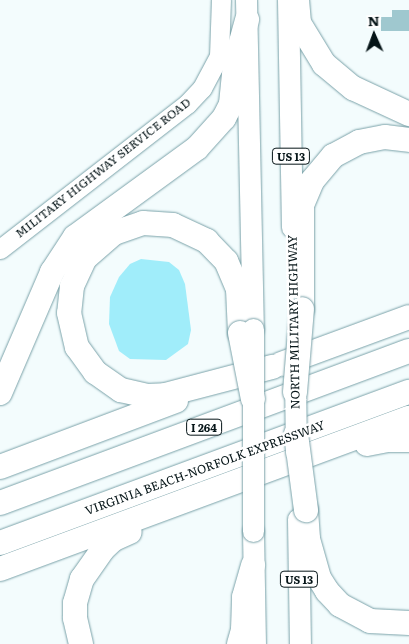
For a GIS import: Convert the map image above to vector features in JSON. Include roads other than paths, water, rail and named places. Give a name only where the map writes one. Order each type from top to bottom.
[{"type":"highway","points":[[297,0],[299,22],[324,64],[353,88],[409,114]]},
{"type":"highway","points":[[0,393],[52,272],[75,237],[197,148],[224,118],[231,104],[235,64],[246,10]]},
{"type":"highway","points":[[295,392],[302,205],[312,181],[333,156],[358,142],[385,137],[409,140]]},
{"type":"highway","points":[[253,399],[246,331],[238,289],[226,261],[207,241],[173,225],[143,223],[114,232],[85,258],[72,286],[69,313],[77,347],[95,372],[121,390],[148,396],[164,394],[272,367]]},
{"type":"highway","points":[[328,346],[409,305]]},
{"type":"highway","points":[[0,467],[409,317]]},
{"type":"highway","name":"I 264","points":[[0,503],[409,351]]},
{"type":"highway","name":"VIRGINIA BEACH-NORFOLK EXPRESSWAY","points":[[0,543],[409,392]]},
{"type":"highway","points":[[0,569],[409,418]]},
{"type":"highway","points":[[296,434],[302,512],[320,578],[340,605],[370,621],[409,624]]},
{"type":"highway","points":[[269,470],[374,442],[409,440]]},
{"type":"highway","points":[[81,644],[75,603],[78,588],[91,564],[114,539],[198,497]]},
{"type":"highway","points":[[239,644],[243,630],[244,596],[253,565]]},
{"type":"main road","name":"NORTH MILITARY HIGHWAY","points":[[288,0],[298,311]]},
{"type":"main road","points":[[246,10],[246,331]]},
{"type":"main road","name":"NORTH MILITARY HIGHWAY","points":[[295,392],[296,434]]},
{"type":"main road","points":[[253,399],[255,644]]},
{"type":"main road","name":"US 13","points":[[300,644],[302,512]]},
{"type":"street","name":"MILITARY HIGHWAY SERVICE ROAD","points":[[0,249],[186,104],[202,88],[219,56],[221,0]]}]
